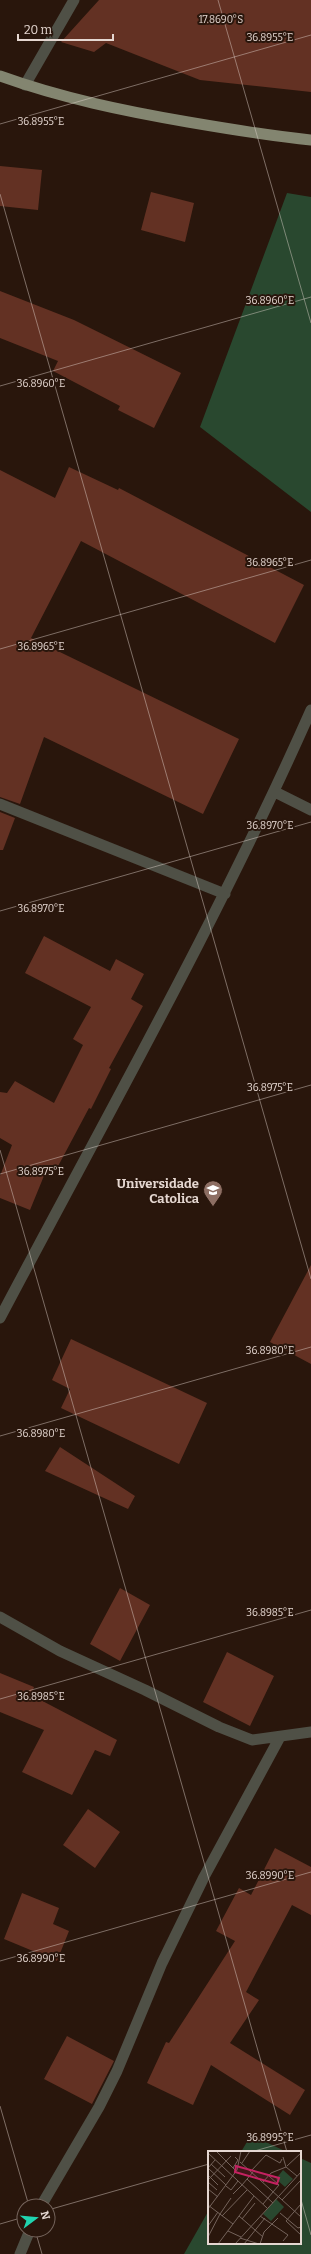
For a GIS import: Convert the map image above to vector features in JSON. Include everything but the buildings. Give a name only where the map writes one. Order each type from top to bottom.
[{"type":"main road","points":[[0,76],[25,85],[112,109],[273,136],[311,140]]},
{"type":"street","points":[[25,85],[74,0]]},
{"type":"street","points":[[0,1318],[225,894],[275,792],[311,710]]},
{"type":"street","points":[[275,792],[311,810]]},
{"type":"street","points":[[0,804],[225,894]]},
{"type":"street","points":[[0,1617],[60,1651],[145,1690],[219,1727],[252,1740],[311,1732]]},
{"type":"street","points":[[45,2198],[98,2108],[117,2071],[162,1963],[204,1877],[280,1737]]},
{"type":"street","points":[[20,2254],[27,2238]]},
{"type":"green space","points":[[287,193],[311,197],[311,512],[200,427]]},
{"type":"green space","points":[[251,2135],[285,2151],[242,2151]]},
{"type":"green space","points":[[301,2158],[311,2163],[311,2254],[184,2254],[208,2212],[208,2244],[301,2244]]},
{"type":"place","name":"Universidade Catolica","points":[[213,1207]]}]
